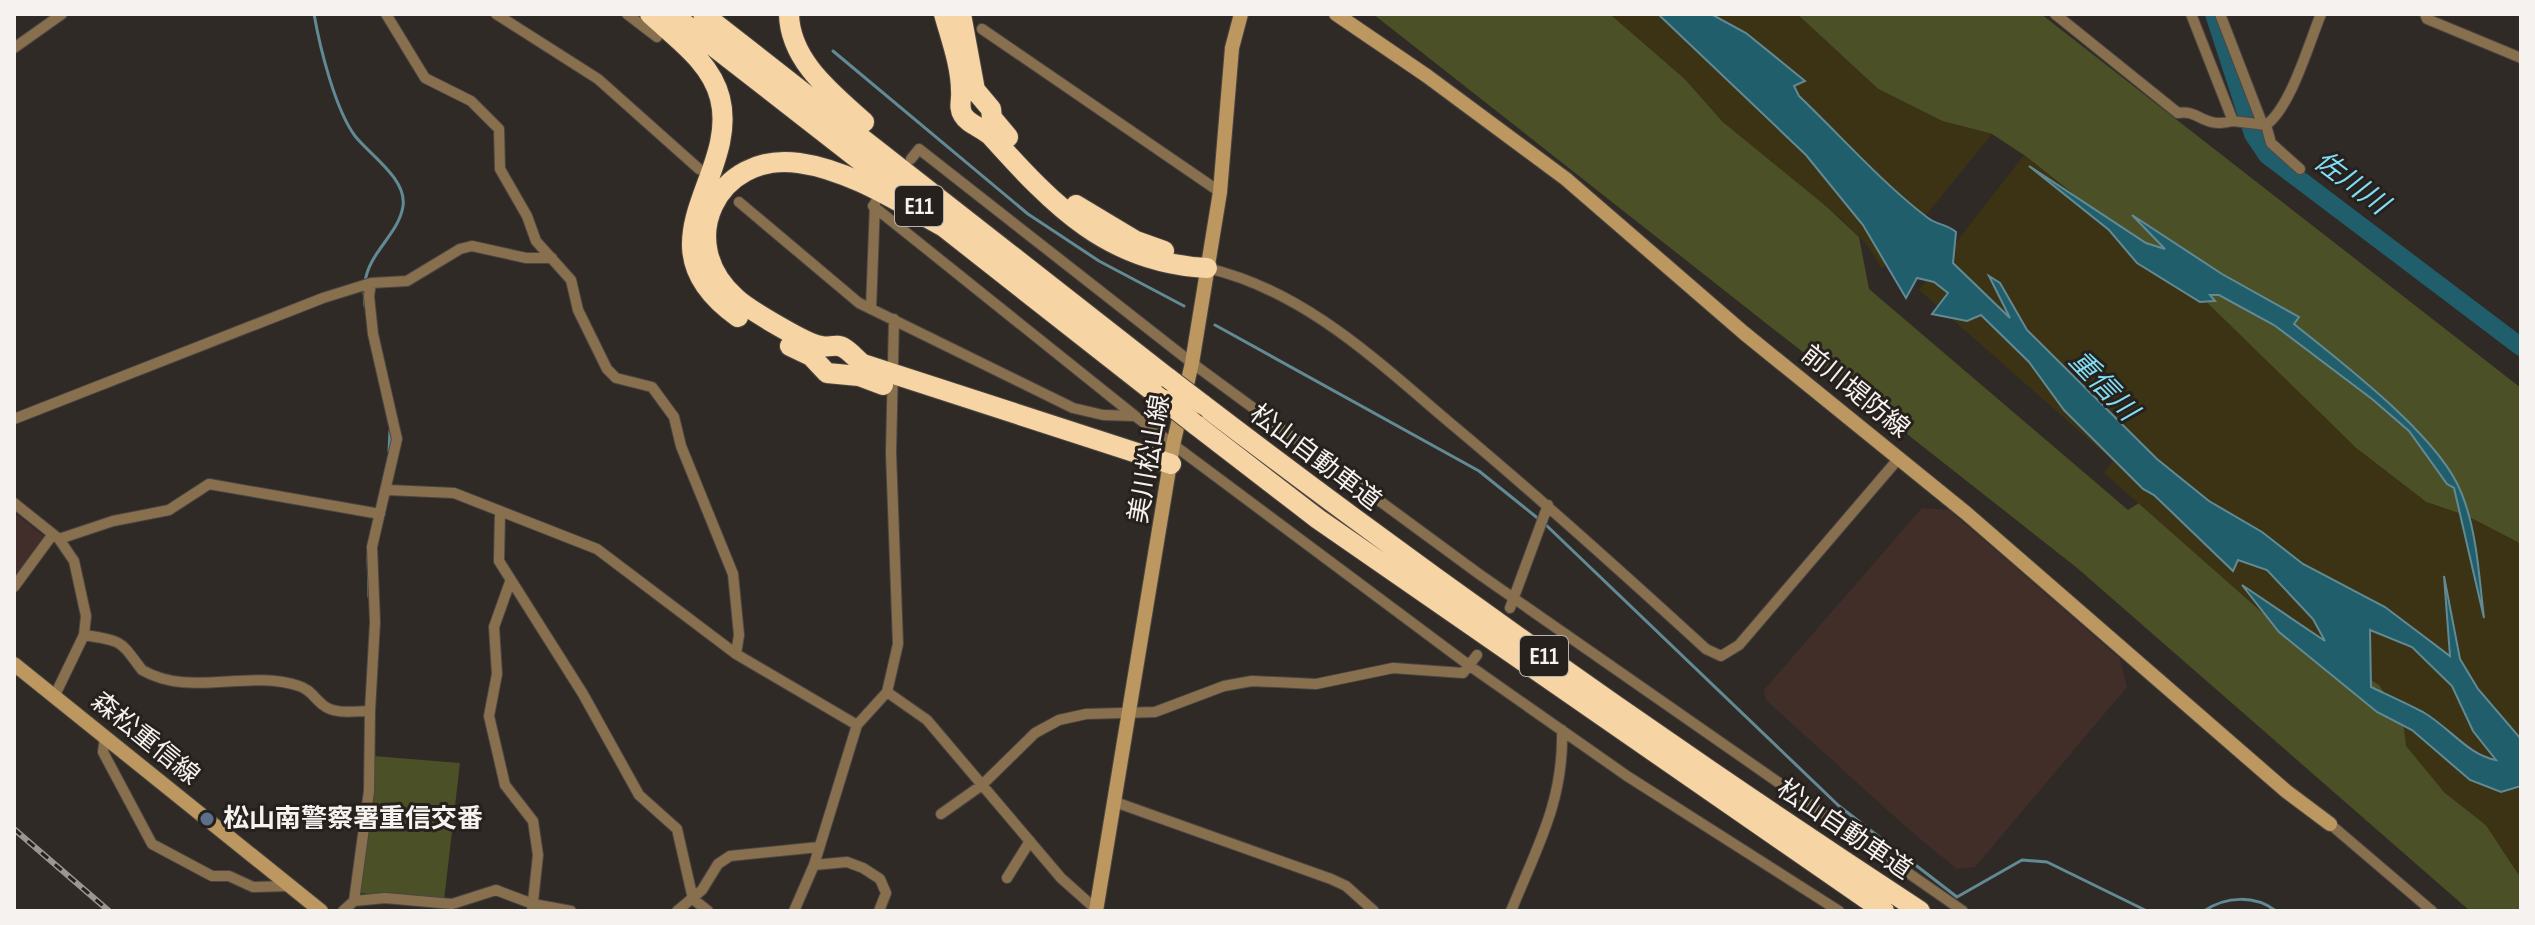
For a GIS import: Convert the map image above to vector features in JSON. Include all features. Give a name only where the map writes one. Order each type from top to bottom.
[{"type":"highway","points":[[650,14],[701,62],[720,98],[719,140],[693,224],[696,263],[703,280],[728,310],[811,356],[827,373],[893,381],[1172,454]]},
{"type":"highway","name":"松山自動車道","points":[[672,14],[1318,519],[1884,903],[1920,911]]},
{"type":"highway","name":"松山自動車道","points":[[703,14],[815,99],[989,240],[1357,522],[1884,903]]},
{"type":"highway","points":[[789,14],[792,36],[801,57],[817,78],[989,240]]},
{"type":"highway","points":[[944,14],[960,78],[960,107],[964,119],[986,130],[1047,196],[1098,236],[1130,254],[1172,267],[1207,268]]},
{"type":"highway","points":[[961,14],[975,90],[991,109],[992,118],[1052,183],[1071,201],[1136,241],[1207,268]]},
{"type":"highway","points":[[893,381],[863,364],[843,347],[821,346],[735,298],[709,260],[705,244],[707,221],[714,202],[745,170],[762,163],[782,162],[827,169],[944,227]]},
{"type":"main road","name":"美川松山線","points":[[1097,910],[1172,454],[1192,363],[1220,192],[1232,48],[1241,14]]},
{"type":"main road","name":"前川堤防線","points":[[1336,14],[1427,76],[1566,179],[1744,333],[1899,458],[2274,781],[2330,824]]},
{"type":"main road","name":"森松重信線","points":[[14,665],[321,911]]},
{"type":"street","points":[[14,48],[62,14]]},
{"type":"street","points":[[386,14],[425,78],[471,101],[499,129],[500,169],[527,216],[536,241],[571,280],[578,310],[607,369],[616,378],[652,387],[674,417],[681,446],[733,574],[739,635],[736,654]]},
{"type":"street","points":[[496,14],[598,79],[699,169]]},
{"type":"street","points":[[627,14],[657,37]]},
{"type":"street","points":[[2055,14],[2178,113],[2193,114],[2212,125],[2235,121],[2262,123],[2273,119],[2298,72],[2321,14]]},
{"type":"street","points":[[2191,14],[2235,121]]},
{"type":"street","points":[[2220,14],[2271,143],[2300,169]]},
{"type":"street","points":[[2425,14],[2427,19],[2521,58]]},
{"type":"street","points":[[982,29],[1220,192]]},
{"type":"street","points":[[911,159],[919,149],[1192,363],[1513,603],[1963,911]]},
{"type":"street","points":[[739,202],[871,309],[1073,408],[1103,415],[1135,416]]},
{"type":"street","points":[[871,309],[875,204],[1135,416],[1172,454],[1562,730],[1839,911]]},
{"type":"street","points":[[14,419],[323,298],[371,283],[407,281],[460,249],[472,246],[526,258],[552,258]]},
{"type":"street","points":[[1207,268],[1265,286],[1330,324],[1548,505],[1706,649],[1721,656],[1739,645],[1899,458]]},
{"type":"street","points":[[354,901],[369,791],[375,622],[372,547],[388,490],[397,439],[373,334],[369,296],[371,283]]},
{"type":"street","points":[[794,911],[814,865],[857,725],[887,692],[898,644],[891,453],[894,319]]},
{"type":"street","points":[[14,587],[56,537],[169,510],[209,484],[380,514]]},
{"type":"street","points":[[388,490],[454,493],[597,549],[736,654],[857,725]]},
{"type":"street","points":[[14,503],[56,537],[74,561],[86,616],[84,635],[54,697]]},
{"type":"street","points":[[1513,603],[1541,515],[1548,505]]},
{"type":"street","points":[[500,511],[499,561],[583,694],[639,795],[677,829],[693,899],[708,911]]},
{"type":"street","points":[[510,582],[494,627],[497,674],[489,716],[505,785],[533,821],[538,855],[532,908]]},
{"type":"street","points":[[84,635],[119,642],[132,650],[142,670],[173,683],[242,679],[287,683],[302,686],[324,707],[342,712],[370,711]]},
{"type":"street","points":[[941,814],[982,785],[1046,725],[1086,714],[1155,712],[1224,686],[1252,681],[1316,684],[1393,668],[1463,673],[1477,655]]},
{"type":"street","points":[[887,692],[927,720],[1061,878],[1097,910]]},
{"type":"street","points":[[1511,911],[1553,815],[1563,759],[1562,730]]},
{"type":"street","points":[[105,737],[103,752],[152,844],[212,876],[229,876],[253,887],[290,886]]},
{"type":"street","points":[[1115,802],[1331,879],[1346,886],[1374,911]]},
{"type":"street","points":[[2330,824],[2432,911]]},
{"type":"street","points":[[1007,878],[1030,841]]},
{"type":"street","points":[[677,911],[693,899],[718,864],[730,856],[819,847]]},
{"type":"street","points":[[814,865],[847,862],[875,875],[886,893],[879,911]]},
{"type":"street","points":[[343,911],[354,901],[385,898],[452,904],[496,890],[532,908],[571,911]]},
{"type":"shaded area","points":[[1922,508],[1949,510],[2120,659],[2127,687],[1975,867],[1957,869],[1906,827],[1766,700],[1764,690]]},
{"type":"shaded area","points":[[14,513],[44,536],[14,578]]},
{"type":"green space","points":[[1373,14],[1610,14],[1685,79],[1723,122],[1811,192],[1859,237],[1869,289],[2128,510],[2139,503],[2263,613],[2379,684],[2393,701],[2407,735],[2444,792],[2486,825],[2521,878],[2521,911],[2470,911],[2076,567]]},
{"type":"green space","points":[[1797,14],[2041,14],[2521,388],[2521,544],[2467,516],[2426,502],[2356,448],[2193,289],[2024,155],[1992,134],[1942,121],[1878,89]]},
{"type":"green space","points":[[373,756],[460,763],[444,900],[359,893]]},
{"type":"sand","points":[[1610,14],[1797,14],[1878,89],[1942,121],[1992,134],[1882,269],[1868,246],[1844,221],[1723,122],[1685,79]]},
{"type":"sand","points":[[2024,155],[2193,289],[2356,448],[2426,502],[2467,516],[2521,544],[2521,878],[2486,825],[2444,792],[2406,746],[2403,720],[2379,685],[2263,613],[2104,473],[2113,461],[1919,290]]},
{"type":"water","points":[[1658,14],[1711,14],[1746,33],[1805,81],[1794,86],[1799,96],[1878,175],[1928,218],[1956,232],[1953,263],[2010,318],[1989,276],[2000,283],[2027,330],[2157,459],[2209,501],[2262,532],[2303,564],[2385,607],[2450,656],[2444,576],[2460,659],[2478,689],[2521,739],[2521,786],[2501,792],[2470,780],[2412,730],[2377,712],[2279,632],[2242,585],[2325,641],[2313,619],[2267,570],[2238,560],[2233,571],[2154,495],[2143,489],[2064,410],[2029,362],[1981,315],[1967,321],[1932,314],[1948,293],[1934,282],[1917,278],[1906,298],[1863,225],[1806,155]],"holes":[[[2370,630],[2412,647],[2452,686],[2473,731],[2496,760],[2467,747],[2423,712],[2371,687]]]},
{"type":"water","points":[[2029,166],[2146,243],[2165,249],[2132,215],[2222,274],[2299,317],[2294,324],[2411,425],[2449,470],[2461,492],[2474,538],[2484,618],[2454,488],[2447,484],[2409,431],[2274,325],[2219,295],[2210,295],[2215,301],[2200,302],[2137,263],[2109,230]]},
{"type":"waterway","points":[[314,14],[329,78],[341,110],[355,136],[394,177],[403,196],[400,216],[372,261],[365,282]]},
{"type":"waterway","name":"佐川川","points":[[2214,14],[2253,134],[2267,155],[2521,347]]},
{"type":"waterway","points":[[833,51],[1028,214],[1099,261],[1184,306]]},
{"type":"waterway","points":[[364,290],[365,306]]},
{"type":"waterway","points":[[1215,325],[1479,471],[1540,520]]},
{"type":"waterway","points":[[389,451],[390,431]]},
{"type":"waterway","points":[[1546,525],[1839,806],[1957,897],[2022,860],[2047,862],[2147,911]]},
{"type":"waterway","points":[[368,556],[369,597]]},
{"type":"waterway","points":[[2204,911],[2222,902],[2240,899],[2259,902],[2276,911]]},
{"type":"railway","points":[[14,829],[109,911]]},
{"type":"place","name":"松山南警察署重信交番","points":[[207,819]]},
{"type":"water label","name":"重信川","points":[[2103,386]]}]
